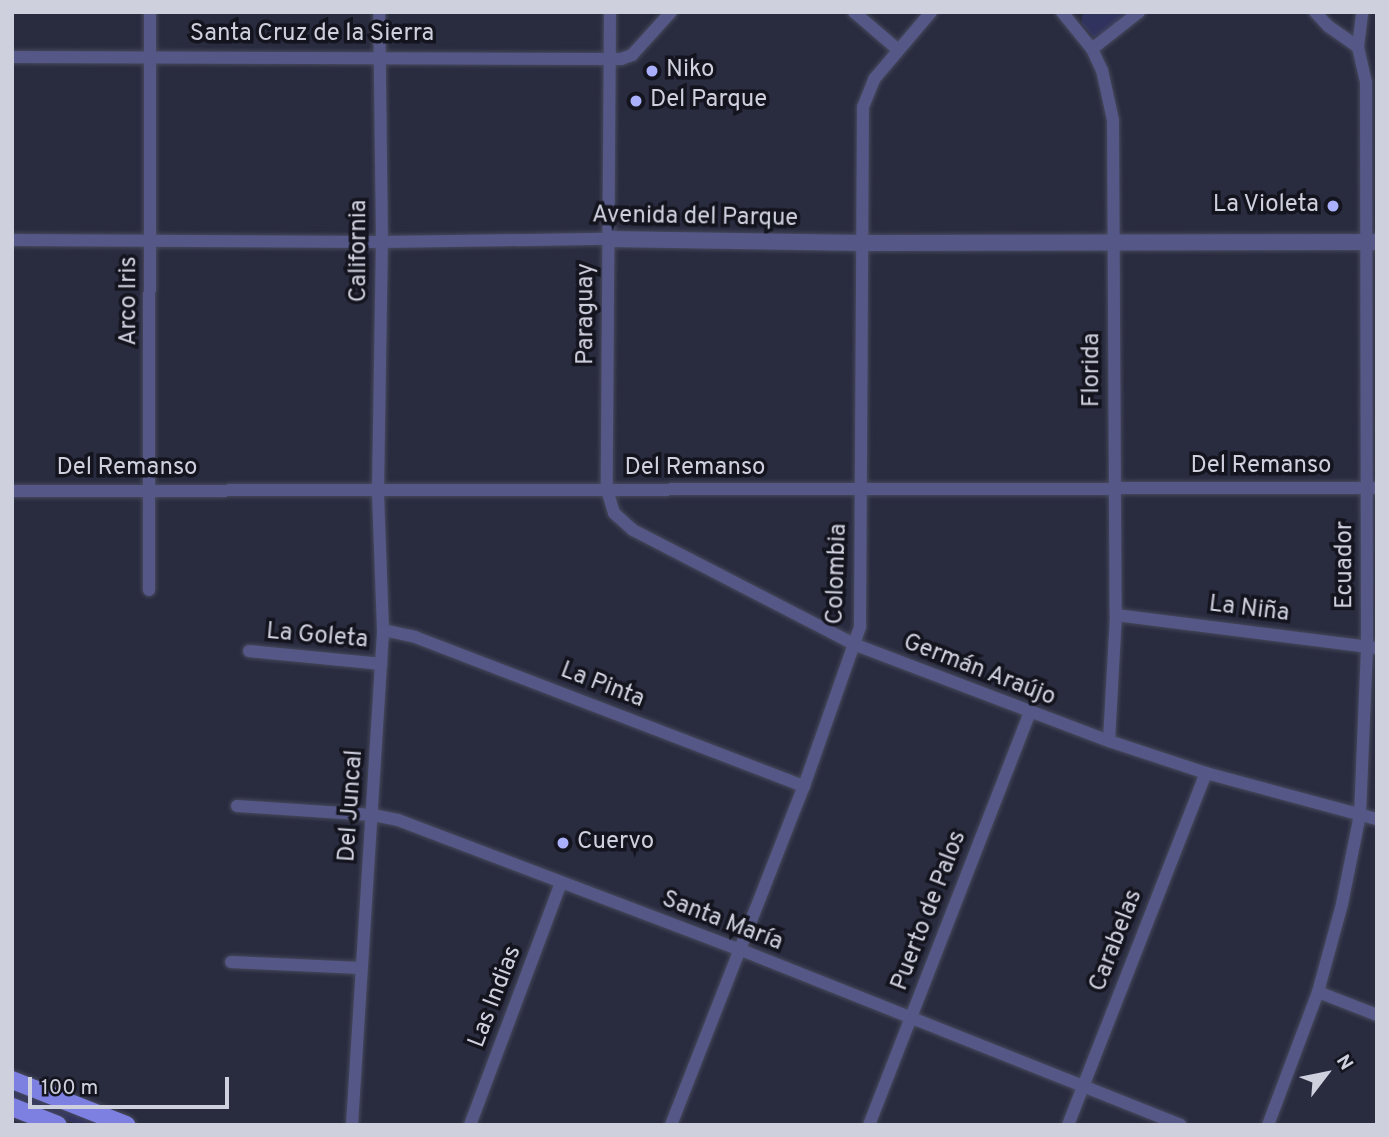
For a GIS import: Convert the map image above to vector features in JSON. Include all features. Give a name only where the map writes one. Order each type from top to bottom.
[{"type":"main road","points":[[12,1080],[126,1125]]},
{"type":"main road","points":[[12,1107],[58,1125]]},
{"type":"street","name":"Arco Iris","points":[[149,590],[150,12]]},
{"type":"street","name":"California","points":[[378,491],[382,242],[379,12]]},
{"type":"street","name":"Paraguay","points":[[607,490],[610,12]]},
{"type":"street","points":[[611,58],[632,55],[671,12]]},
{"type":"street","points":[[854,12],[897,49]]},
{"type":"street","name":"Colombia","points":[[671,1125],[741,950],[856,645],[862,614],[863,107],[875,78],[931,12]]},
{"type":"street","points":[[1092,49],[1139,12]]},
{"type":"street","points":[[1315,12],[1328,26],[1358,47]]},
{"type":"street","name":"Ecuador","points":[[1268,1125],[1318,992],[1342,904],[1360,816],[1372,647],[1371,242],[1366,82],[1358,47],[1362,12]]},
{"type":"street","name":"Florida","points":[[1068,15],[1092,49],[1110,94],[1113,120],[1113,489],[1116,615],[1108,741]]},
{"type":"street","name":"Santa Cruz de la Sierra","points":[[12,57],[150,55],[611,58]]},
{"type":"street","name":"Avenida del Parque","points":[[12,240],[1371,242]]},
{"type":"street","name":"Del Remanso","points":[[12,491],[1371,488]]},
{"type":"street","name":"Germán Araújo","points":[[607,490],[614,513],[633,530],[856,645],[1108,741],[1206,773],[1377,819]]},
{"type":"street","name":"Del Juncal","points":[[352,1125],[360,968],[382,664],[378,491]]},
{"type":"street","name":"La Niña","points":[[1116,615],[1372,647]]},
{"type":"street","name":"La Pinta","points":[[383,630],[415,637],[804,786]]},
{"type":"street","name":"La Goleta","points":[[248,651],[382,664]]},
{"type":"street","name":"Puerto de Palos","points":[[869,1125],[1030,713]]},
{"type":"street","name":"Carabelas","points":[[1068,1125],[1206,773]]},
{"type":"street","name":"Santa María","points":[[237,806],[373,815],[398,820],[741,950],[1180,1125]]},
{"type":"street","name":"Las Indias","points":[[470,1125],[561,883]]},
{"type":"street","points":[[231,962],[360,968]]},
{"type":"street","points":[[1318,992],[1377,1015]]},
{"type":"shaded area","points":[[1086,12],[1131,12],[1099,36],[1093,37],[1082,24],[1082,16]]},
{"type":"shaded area","points":[[12,1088],[106,1125],[79,1125],[12,1099]]},
{"type":"place","name":"Niko","points":[[652,71]]},
{"type":"place","name":"Del Parque","points":[[636,101]]},
{"type":"place","name":"La Violeta","points":[[1333,206]]},
{"type":"place","name":"Cuervo","points":[[563,843]]}]
